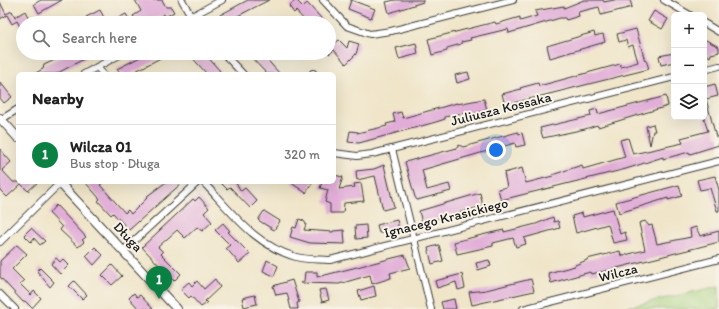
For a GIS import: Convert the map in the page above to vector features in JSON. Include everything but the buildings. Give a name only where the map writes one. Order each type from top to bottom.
[{"type":"street","points":[[182,0],[191,16]]},
{"type":"street","points":[[194,16],[222,0]]},
{"type":"street","points":[[323,0],[347,26],[370,34],[392,31],[512,0]]},
{"type":"street","points":[[664,0],[685,12]]},
{"type":"street","points":[[707,25],[719,32]]},
{"type":"street","points":[[88,72],[110,60]]},
{"type":"street","points":[[229,60],[240,72]]},
{"type":"street","points":[[707,69],[719,66]]},
{"type":"street","points":[[97,67],[101,72]]},
{"type":"street","name":"Juliusza Kossaka","points":[[336,153],[357,156],[392,149],[671,78]]},
{"type":"street","points":[[16,110],[1,118],[16,136]]},
{"type":"street","points":[[392,149],[431,309]]},
{"type":"street","name":"Ignacego Krasickiego","points":[[205,184],[254,236],[269,246],[296,257],[330,260],[719,161]]},
{"type":"street","points":[[0,242],[58,184]]},
{"type":"street","name":"Długa","points":[[62,184],[178,309]]},
{"type":"street","points":[[123,251],[196,184]]},
{"type":"street","name":"Wilcza","points":[[523,309],[719,260]]},
{"type":"street","points":[[0,294],[15,309]]},
{"type":"green space","points":[[719,286],[719,309],[619,309]]},
{"type":"place","name":"Wilcza 01","points":[[159,299]]}]
